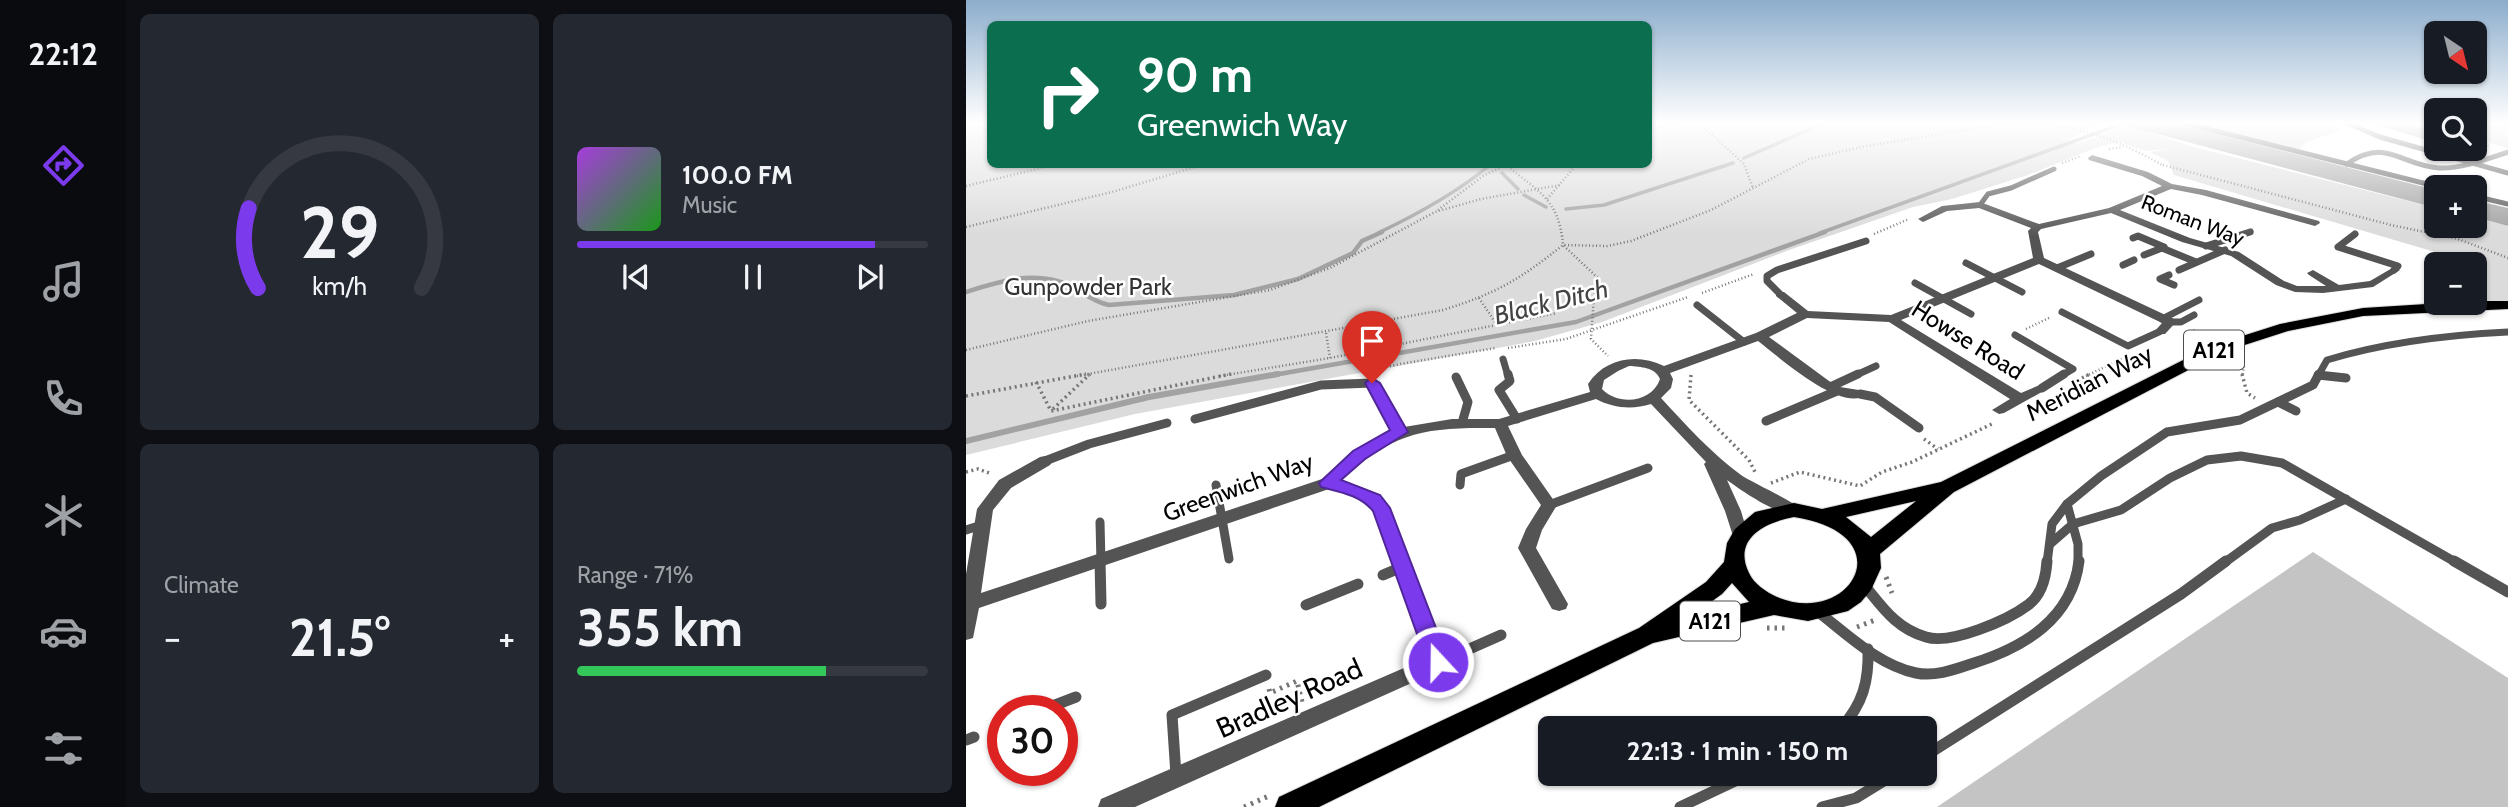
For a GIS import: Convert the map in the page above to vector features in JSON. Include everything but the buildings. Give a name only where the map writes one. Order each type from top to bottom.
[{"type":"main road","name":"Meridian Way","points":[[1867,553],[1890,531],[1947,487],[2217,349],[2285,327],[2363,312],[2508,305]]},
{"type":"main road","name":"Meridian Way","points":[[1825,515],[1947,487]]},
{"type":"main road","points":[[1794,510],[1825,515],[1848,526],[1860,539],[1867,553],[1868,569],[1863,583],[1852,596],[1836,606],[1817,611],[1794,611],[1773,606],[1755,596],[1741,582],[1734,565],[1734,547],[1740,535],[1758,519],[1794,510]]},
{"type":"main road","name":"A121","points":[[1289,807],[1647,635],[1714,588],[1734,565]]},
{"type":"main road","name":"A121","points":[[1647,635],[1773,606]]},
{"type":"street","points":[[2099,161],[2170,186],[2203,192],[2315,223]]},
{"type":"street","points":[[2039,260],[2033,232],[2038,228],[2112,210],[2170,186]]},
{"type":"street","points":[[1921,218],[1945,208],[1980,205],[2038,228]]},
{"type":"street","name":"Roman Way","points":[[2112,210],[2206,246],[2225,250],[2287,286],[2309,291],[2373,284],[2394,270]]},
{"type":"street","points":[[1663,370],[1760,336],[1805,314],[1892,319],[2039,260],[2164,324]]},
{"type":"street","points":[[2314,272],[2337,288]]},
{"type":"street","points":[[1780,294],[1805,314]]},
{"type":"street","name":"Howse Road","points":[[1892,319],[2020,400]]},
{"type":"street","points":[[1760,336],[1833,389],[1860,394]]},
{"type":"street","points":[[1642,362],[1663,370],[1668,377],[1667,385],[1653,398],[1623,403],[1609,400],[1599,394],[1595,386],[1597,378],[1616,365],[1642,362]]},
{"type":"street","points":[[1371,379],[1400,432]]},
{"type":"street","name":"Howse Road","points":[[1998,410],[2042,388]]},
{"type":"street","name":"Greenwich Way","points":[[968,604],[1328,483],[1359,455],[1400,432],[1422,426],[1500,424],[1599,394]]},
{"type":"street","points":[[1653,398],[1712,462],[1769,501],[1794,510]]},
{"type":"street","points":[[1500,424],[1514,454],[1549,505],[1534,528],[1527,548],[1559,604]]},
{"type":"street","points":[[966,632],[974,528],[1005,484],[1045,461]]},
{"type":"street","points":[[1712,462],[1740,535]]},
{"type":"street","points":[[1328,483],[1357,491],[1373,499],[1381,508],[1438,662]]},
{"type":"street","name":"Bradley Road","points":[[1109,807],[1438,662]]},
{"type":"lane","points":[[2333,161],[2424,183]]},
{"type":"lane","points":[[2347,164],[2352,161]]},
{"type":"lane","points":[[2414,161],[2440,168],[2470,161],[2508,173]]},
{"type":"lane","points":[[1980,205],[1988,194],[2011,188],[2056,167]]},
{"type":"lane","points":[[2487,199],[2508,204]]},
{"type":"lane","points":[[2206,246],[2223,239],[2241,237],[2251,231]]},
{"type":"lane","points":[[2355,234],[2338,247],[2398,266],[2394,270]]},
{"type":"lane","points":[[2133,238],[2138,236],[2164,247],[2161,248]]},
{"type":"lane","points":[[1780,294],[1767,281],[1767,276],[1777,270],[1866,239]]},
{"type":"lane","points":[[2144,255],[2161,248],[2196,262]]},
{"type":"lane","points":[[2179,270],[2225,250]]},
{"type":"lane","points":[[2057,268],[2091,254]]},
{"type":"lane","points":[[2123,264],[2134,260]]},
{"type":"lane","points":[[1966,263],[2022,292]]},
{"type":"lane","points":[[2169,275],[2160,279],[2174,285]]},
{"type":"lane","points":[[1915,283],[1971,314]]},
{"type":"lane","points":[[2063,312],[2128,346],[2199,300]]},
{"type":"lane","points":[[1697,305],[1744,342]]},
{"type":"lane","points":[[2164,324],[2182,322],[2194,315]]},
{"type":"lane","points":[[1863,583],[1895,624],[1928,638],[1952,638],[1994,624],[2030,604],[2045,581],[2052,524],[2067,504],[2101,476],[2167,432],[2240,420],[2313,385],[2327,360],[2370,346],[2455,335],[2508,332]]},
{"type":"lane","points":[[2015,335],[2073,369],[2042,388]]},
{"type":"lane","points":[[1503,359],[1510,381],[1499,390],[1517,419]]},
{"type":"lane","points":[[1766,421],[1876,366]]},
{"type":"lane","points":[[2318,374],[2346,378]]},
{"type":"lane","points":[[1456,377],[1468,402],[1462,423]]},
{"type":"lane","points":[[1195,419],[1321,384],[1371,379]]},
{"type":"lane","points":[[1860,394],[1875,397],[1919,428]]},
{"type":"lane","points":[[2278,402],[2296,411]]},
{"type":"lane","points":[[1045,461],[1089,444],[1167,423]]},
{"type":"lane","points":[[1460,485],[1461,474],[1514,454]]},
{"type":"lane","points":[[2050,544],[2073,524],[2121,510],[2170,478],[2207,460],[2241,456],[2282,463],[2508,592]]},
{"type":"lane","points":[[1549,505],[1648,468]]},
{"type":"lane","points":[[1216,485],[1229,559]]},
{"type":"lane","points":[[1937,747],[2181,594],[2272,528],[2300,520],[2346,499]]},
{"type":"lane","points":[[1817,611],[1868,649],[1897,667],[1918,674],[1944,672],[1994,657],[2045,629],[2065,603],[2079,566],[2067,504]]},
{"type":"lane","points":[[1100,522],[1101,604]]},
{"type":"lane","points":[[1383,575],[1402,567]]},
{"type":"lane","points":[[1306,605],[1358,584]]},
{"type":"lane","points":[[1438,662],[1501,635]]},
{"type":"lane","points":[[1852,716],[1858,710],[1870,677],[1868,649]]},
{"type":"lane","points":[[1177,778],[1172,715],[1266,675]]},
{"type":"lane","points":[[1680,807],[1725,786]]},
{"type":"lane","points":[[1822,807],[1856,797],[1875,786]]},
{"type":"path","points":[[1740,161],[1753,188]]},
{"type":"path","points":[[966,396],[1443,310],[1479,298],[1529,274],[1563,245],[1607,246],[1631,241],[1711,210],[1790,167],[1809,161]]},
{"type":"path","points":[[2056,167],[2076,161]]},
{"type":"path","points":[[2153,161],[2391,225],[2458,239],[2508,258]]},
{"type":"path","points":[[2156,179],[2163,177],[2165,173],[2163,165]]},
{"type":"path","points":[[966,186],[1041,168]]},
{"type":"path","points":[[966,227],[1112,192],[1192,168]]},
{"type":"path","points":[[966,350],[1102,318],[1266,291],[1329,269],[1354,256],[1385,235],[1436,211],[1483,176],[1500,168]]},
{"type":"path","points":[[1510,168],[1548,199],[1560,221],[1563,245],[1599,279],[1591,339],[1610,358]]},
{"type":"path","points":[[1548,199],[1574,168]]},
{"type":"path","points":[[1436,211],[1560,185]]},
{"type":"path","points":[[1866,239],[1921,218]]},
{"type":"path","points":[[1371,379],[1386,368],[1400,364],[1566,339],[1758,273]]},
{"type":"path","points":[[1479,298],[1497,325]]},
{"type":"path","points":[[2015,335],[2063,312]]},
{"type":"path","points":[[1051,411],[1202,379],[1330,358],[1557,313]]},
{"type":"path","points":[[1326,332],[1330,358]]},
{"type":"path","points":[[2244,352],[2232,357],[2244,367],[2242,375],[2247,393],[2269,407]]},
{"type":"path","points":[[1687,369],[1692,377],[1689,400],[1749,460],[1758,478]]},
{"type":"path","points":[[1051,411],[1092,372]]},
{"type":"path","points":[[1036,382],[1051,411]]},
{"type":"path","points":[[966,472],[978,468],[989,471],[1005,484]]},
{"type":"path","points":[[1266,675],[1270,693],[1297,681],[1306,722]]},
{"type":"green space","name":"Gunpowder Park","points":[[966,161],[987,161],[987,168],[1652,168],[1652,161],[2064,161],[1952,199],[1913,207],[1789,250],[1602,322],[1535,341],[1135,414],[966,455]]},
{"type":"green space","name":"Gunpowder Park","points":[[2167,161],[2248,161],[2424,205],[2424,238],[2487,238],[2487,220],[2508,226],[2508,301],[2487,300],[2487,252],[2435,252],[2174,175]]},
{"type":"shaded area","points":[[2258,161],[2321,161],[2424,187],[2424,205]]},
{"type":"shaded area","points":[[2487,203],[2508,208],[2508,226],[2487,220]]},
{"type":"waterway","name":"Black Ditch","points":[[1820,233],[2020,161]]},
{"type":"waterway","points":[[1566,209],[1604,205],[1733,163]]},
{"type":"waterway","points":[[1378,233],[1437,202],[1486,168]]},
{"type":"waterway","points":[[1502,173],[1518,189]]},
{"type":"waterway","points":[[1524,195],[1546,207]]},
{"type":"waterway","points":[[966,292],[1004,281],[1043,278],[1069,285],[1109,305],[1234,295],[1298,279],[1353,253],[1362,241],[1382,232]]},
{"type":"waterway","name":"Black Ditch","points":[[1268,376],[1576,322],[1825,232]]},
{"type":"waterway","name":"Black Ditch","points":[[966,441],[1149,397],[1278,374]]},
{"type":"route","points":[[1372,383],[1400,432],[1359,455],[1328,483],[1357,491],[1373,499],[1381,508],[1438,662]]}]
